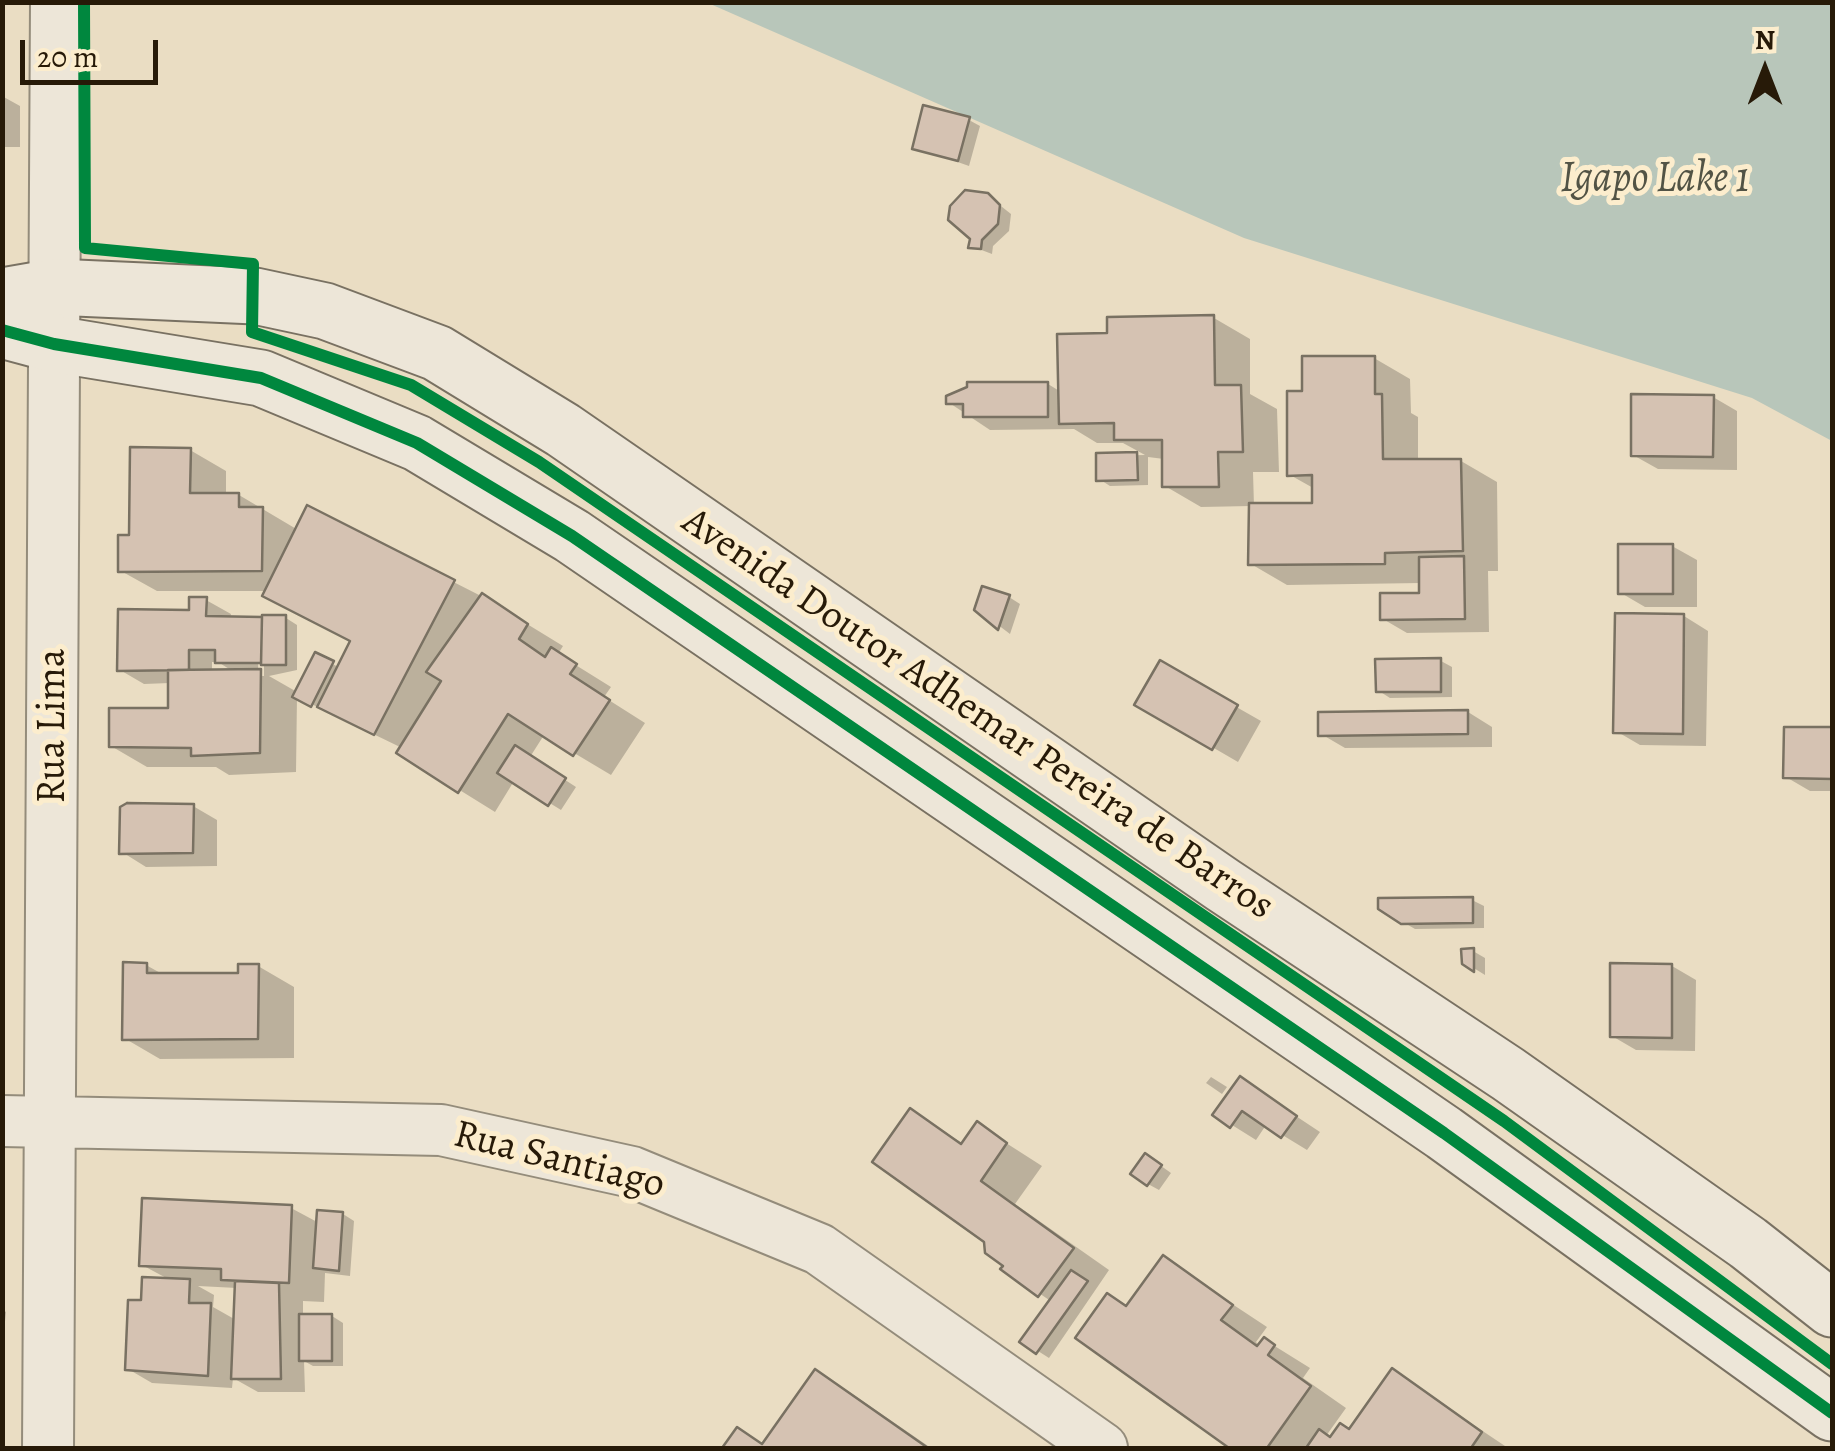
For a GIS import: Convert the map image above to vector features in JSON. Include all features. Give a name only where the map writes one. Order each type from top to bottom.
[{"type":"street","name":"Rua Lima","points":[[48,1448],[53,1121],[54,344],[28,292],[56,2]]},
{"type":"street","name":"Avenida Doutor Adhemar Pereira de Barros","points":[[28,292],[165,290],[275,300],[325,311],[437,353],[563,430],[1224,885],[1524,1085],[1748,1243],[1832,1309]]},
{"type":"street","points":[[261,378],[252,362],[252,332],[275,300]]},
{"type":"street","name":"Avenida Doutor Adhemar Pereira de Barros","points":[[2,330],[54,344],[261,378],[416,442],[572,536],[1444,1134],[1832,1414]]},
{"type":"street","points":[[1177,952],[1224,885]]},
{"type":"street","name":"Rua Santiago","points":[[2,1121],[441,1130],[632,1172],[819,1249],[1102,1448]]},
{"type":"water","name":"Igapo Lake 1","points":[[708,3],[1832,3],[1832,441],[1752,398],[1244,238]]},
{"type":"building","points":[[923,105],[970,117],[958,161],[912,149]]},
{"type":"building","points":[[965,190],[988,193],[1000,205],[998,224],[982,240],[981,249],[968,248],[970,239],[948,220],[950,206]]},
{"type":"building","points":[[1214,315],[1215,385],[1241,385],[1243,452],[1218,452],[1219,487],[1162,487],[1162,440],[1114,440],[1114,423],[1059,424],[1057,334],[1107,333],[1107,317]]},
{"type":"building","points":[[1302,356],[1375,356],[1375,394],[1382,394],[1383,459],[1461,459],[1463,551],[1385,553],[1385,564],[1248,565],[1249,503],[1312,503],[1312,475],[1287,476],[1287,391],[1302,391]]},
{"type":"building","points":[[967,382],[1048,382],[1048,417],[963,417],[963,404],[946,404],[946,396],[967,387]]},
{"type":"building","points":[[1631,394],[1714,395],[1713,457],[1631,456]]},
{"type":"building","points":[[130,447],[191,448],[190,493],[239,493],[239,507],[263,507],[262,571],[118,572],[118,535],[129,535]]},
{"type":"building","points":[[1137,452],[1138,480],[1096,481],[1096,453]]},
{"type":"building","points":[[307,505],[455,580],[374,735],[317,707],[350,641],[262,596]]},
{"type":"building","points":[[1618,544],[1673,544],[1673,594],[1618,594]]},
{"type":"building","points":[[1464,556],[1465,619],[1380,620],[1380,593],[1419,593],[1419,557]]},
{"type":"building","points":[[982,586],[1010,595],[998,630],[974,610]]},
{"type":"building","points":[[482,593],[528,624],[519,639],[545,657],[551,647],[577,664],[570,674],[610,700],[573,756],[508,714],[458,793],[396,753],[441,681],[426,672]]},
{"type":"building","points":[[189,597],[207,597],[206,616],[262,617],[261,663],[215,663],[215,650],[189,650],[189,670],[117,671],[118,609],[189,610]]},
{"type":"building","points":[[1615,613],[1684,614],[1683,734],[1613,733]]},
{"type":"building","points":[[262,615],[286,615],[286,665],[261,665]]},
{"type":"building","points":[[315,652],[334,661],[311,707],[292,697]]},
{"type":"building","points":[[1441,658],[1441,692],[1376,692],[1375,659]]},
{"type":"building","points":[[1160,660],[1238,705],[1212,750],[1134,705]]},
{"type":"building","points":[[261,669],[260,753],[191,756],[191,748],[109,747],[109,708],[168,708],[168,670]]},
{"type":"building","points":[[1468,710],[1468,734],[1318,736],[1318,712]]},
{"type":"building","points":[[1784,727],[1832,727],[1832,779],[1783,778]]},
{"type":"building","points":[[515,745],[566,778],[548,806],[497,773]]},
{"type":"building","points":[[127,803],[194,804],[193,853],[119,854],[120,807]]},
{"type":"building","points":[[1473,897],[1473,923],[1401,924],[1378,909],[1378,898]]},
{"type":"building","points":[[1474,948],[1474,972],[1462,964],[1461,949]]},
{"type":"building","points":[[123,962],[147,963],[147,973],[238,973],[238,964],[259,964],[258,1039],[122,1040]]},
{"type":"building","points":[[1610,963],[1672,964],[1672,1038],[1610,1037]]},
{"type":"building","points":[[1240,1076],[1297,1116],[1281,1138],[1242,1111],[1230,1128],[1212,1115]]},
{"type":"building","points":[[910,1108],[961,1144],[977,1121],[1007,1143],[981,1181],[1074,1248],[1038,1297],[1000,1269],[1003,1266],[985,1253],[984,1242],[872,1162]]},
{"type":"building","points":[[1145,1153],[1162,1165],[1147,1186],[1130,1174]]},
{"type":"building","points":[[142,1198],[292,1205],[289,1283],[221,1280],[221,1269],[139,1266]]},
{"type":"building","points":[[317,1210],[343,1212],[339,1271],[313,1268]]},
{"type":"building","points":[[1163,1255],[1233,1305],[1221,1320],[1257,1346],[1264,1337],[1275,1345],[1268,1355],[1311,1386],[1267,1448],[1229,1448],[1075,1338],[1107,1293],[1126,1306]]},
{"type":"building","points":[[1071,1270],[1088,1281],[1036,1354],[1019,1342]]},
{"type":"building","points":[[142,1277],[190,1279],[189,1303],[211,1303],[208,1376],[125,1370],[128,1300],[141,1300]]},
{"type":"building","points":[[235,1281],[279,1283],[281,1379],[231,1379]]},
{"type":"building","points":[[299,1314],[332,1314],[332,1361],[299,1361]]},
{"type":"building","points":[[1392,1368],[1482,1432],[1471,1448],[1306,1448],[1319,1429],[1330,1437],[1340,1423],[1349,1429]]},
{"type":"building","points":[[815,1369],[928,1448],[722,1448],[737,1427],[762,1444]]},
{"type":"cycle path","points":[[84,2],[85,248],[253,264],[252,332],[411,385],[539,462],[1504,1121],[1832,1364]]},
{"type":"cycle path","points":[[2,330],[54,344],[261,378],[417,443],[572,536],[1444,1133],[1832,1413]]}]
